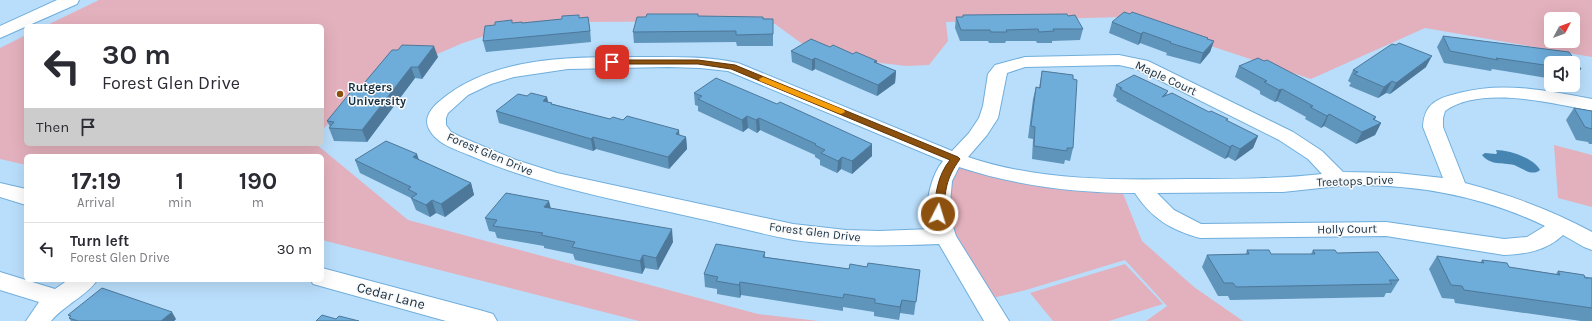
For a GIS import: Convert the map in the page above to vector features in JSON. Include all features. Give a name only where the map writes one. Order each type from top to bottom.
[{"type":"street","points":[[0,33],[71,0]]},
{"type":"street","name":"Maple Court","points":[[955,159],[987,120],[991,111],[997,74],[1001,69],[1025,62],[1120,60],[1142,65],[1286,136],[1315,155],[1338,179]]},
{"type":"street","name":"Forest Glen Drive","points":[[945,236],[879,239],[846,238],[792,232],[553,179],[529,172],[484,155],[445,137],[436,124],[436,117],[441,108],[459,93],[484,80],[516,71],[594,62],[710,63],[735,68],[955,159]]},
{"type":"street","points":[[1457,188],[1433,127],[1433,118],[1438,108],[1448,102],[1464,96],[1500,92],[1522,93],[1592,104]]},
{"type":"street","points":[[955,159],[947,169],[942,181],[938,214],[945,236],[997,321]]},
{"type":"street","name":"Treetops Drive","points":[[955,159],[983,169],[1040,181],[1142,187],[1284,185],[1338,179],[1383,178],[1418,181],[1457,188],[1502,200],[1560,225],[1592,242]]},
{"type":"street","name":"Holly Court","points":[[1142,187],[1150,201],[1171,219],[1185,226],[1200,230],[1380,229],[1504,247],[1522,247],[1536,244],[1546,239],[1560,225]]},
{"type":"street","points":[[0,190],[24,196]]},
{"type":"street","name":"Cedar Lane","points":[[324,278],[483,321]]},
{"type":"street","points":[[0,282],[58,299]]},
{"type":"street","points":[[38,321],[40,316],[58,299],[82,282]]},
{"type":"shaded area","name":"Rutgers University","points":[[99,0],[1592,0],[1592,57],[1425,28],[1311,79],[1123,17],[946,22],[948,41],[929,65],[906,66],[872,62],[801,43],[775,24],[743,21],[584,22],[497,32],[463,43],[435,55],[399,54],[324,128],[324,24],[49,24]]},
{"type":"shaded area","points":[[24,36],[24,146],[318,146],[408,220],[758,314],[819,321],[639,321],[324,241],[324,154],[24,154],[24,165],[0,159],[0,48]]},
{"type":"shaded area","points":[[1554,145],[1592,155],[1592,207],[1558,198]]},
{"type":"shaded area","points":[[955,159],[983,169],[1120,186],[1142,241],[1194,287],[1243,321],[1146,321],[1167,306],[1125,260],[1026,290],[984,300],[945,236],[942,181]]},
{"type":"shaded area","points":[[1125,264],[1163,304],[1109,321],[1053,321],[1030,293]]},
{"type":"water","points":[[1496,150],[1508,151],[1527,158],[1540,170],[1534,173],[1530,172],[1514,165],[1489,161],[1482,155],[1485,153],[1496,154]]},
{"type":"building","points":[[1124,12],[1130,14],[1132,12],[1214,41],[1203,53],[1170,43],[1171,42],[1143,32],[1141,34],[1112,22]]},
{"type":"building","points":[[647,14],[698,14],[698,16],[763,17],[763,19],[773,19],[773,34],[736,35],[736,31],[633,32],[637,17],[646,17]]},
{"type":"building","points":[[1067,14],[1068,16],[1075,15],[1083,29],[1053,29],[1054,31],[1039,32],[1038,29],[1006,30],[1007,32],[991,32],[990,30],[961,30],[956,17],[963,17],[963,15]]},
{"type":"building","points":[[579,15],[579,18],[588,17],[590,31],[483,41],[485,26],[495,25],[495,22],[512,20],[512,23],[522,23],[562,19],[562,16]]},
{"type":"building","points":[[1443,36],[1569,52],[1572,56],[1544,56],[1544,65],[1496,58],[1498,60],[1450,51]]},
{"type":"building","points":[[811,39],[830,47],[833,45],[853,54],[856,52],[877,61],[874,62],[896,71],[878,85],[815,58],[812,60],[791,51]]},
{"type":"building","points":[[1399,43],[1432,56],[1396,83],[1392,81],[1384,87],[1354,74],[1358,72],[1353,70],[1392,44],[1396,45]]},
{"type":"building","points":[[402,45],[434,46],[418,67],[411,67],[362,130],[329,128],[334,122],[327,121],[354,88],[360,88],[392,50],[398,50]]},
{"type":"building","points":[[1258,58],[1264,61],[1267,60],[1376,117],[1373,119],[1381,123],[1362,132],[1329,114],[1327,116],[1310,107],[1313,106],[1282,89],[1279,90],[1264,82],[1267,81],[1239,66]]},
{"type":"building","points":[[1042,71],[1073,75],[1073,79],[1077,80],[1073,148],[1067,148],[1067,151],[1034,146],[1035,127],[1031,126],[1036,87],[1040,88]]},
{"type":"building","points":[[1134,75],[1168,91],[1162,97],[1172,93],[1209,112],[1211,111],[1228,119],[1226,120],[1258,136],[1240,149],[1232,145],[1230,147],[1120,89],[1122,88],[1116,85]]},
{"type":"building","points":[[716,78],[777,104],[780,102],[872,144],[852,161],[842,157],[838,161],[821,153],[825,150],[815,145],[816,144],[759,118],[756,120],[747,116],[742,120],[698,99],[702,96],[694,93]]},
{"type":"building","points":[[531,93],[547,97],[543,101],[552,103],[551,104],[610,119],[613,117],[623,120],[627,116],[679,130],[676,134],[686,137],[668,157],[593,137],[591,139],[496,111],[518,94],[527,96]]},
{"type":"building","points":[[1574,108],[1592,111],[1592,129],[1585,127]]},
{"type":"building","points":[[386,141],[417,154],[413,157],[471,183],[441,204],[432,200],[426,205],[411,198],[417,194],[408,189],[411,187],[355,160]]},
{"type":"building","points":[[506,193],[549,201],[544,207],[672,229],[656,258],[643,255],[640,261],[572,247],[575,242],[541,235],[543,233],[493,226],[497,220],[485,218]]},
{"type":"building","points":[[716,244],[765,252],[763,257],[849,269],[850,264],[867,267],[868,263],[920,270],[916,302],[902,300],[900,307],[875,303],[875,299],[844,294],[843,298],[740,282],[739,285],[716,281],[718,277],[704,274]]},
{"type":"building","points":[[1247,250],[1269,250],[1271,254],[1315,254],[1313,250],[1335,250],[1337,253],[1378,252],[1399,280],[1389,280],[1392,284],[1236,287],[1233,283],[1224,283],[1207,255],[1249,254]]},
{"type":"building","points":[[1437,256],[1484,263],[1482,260],[1507,263],[1509,267],[1560,275],[1558,271],[1584,275],[1585,278],[1592,278],[1592,308],[1464,290],[1462,286],[1451,285]]},
{"type":"building","points":[[102,288],[172,312],[161,321],[78,321],[69,318],[71,316],[68,315]]},
{"type":"building","points":[[322,315],[336,319],[339,316],[359,321],[316,321]]},
{"type":"slow traffic","points":[[763,79],[841,112]]},
{"type":"place","name":"Rutgers University","points":[[340,94]]},
{"type":"route","points":[[612,62],[698,62],[716,63],[732,67],[955,159],[947,169],[942,181],[938,214]]}]
